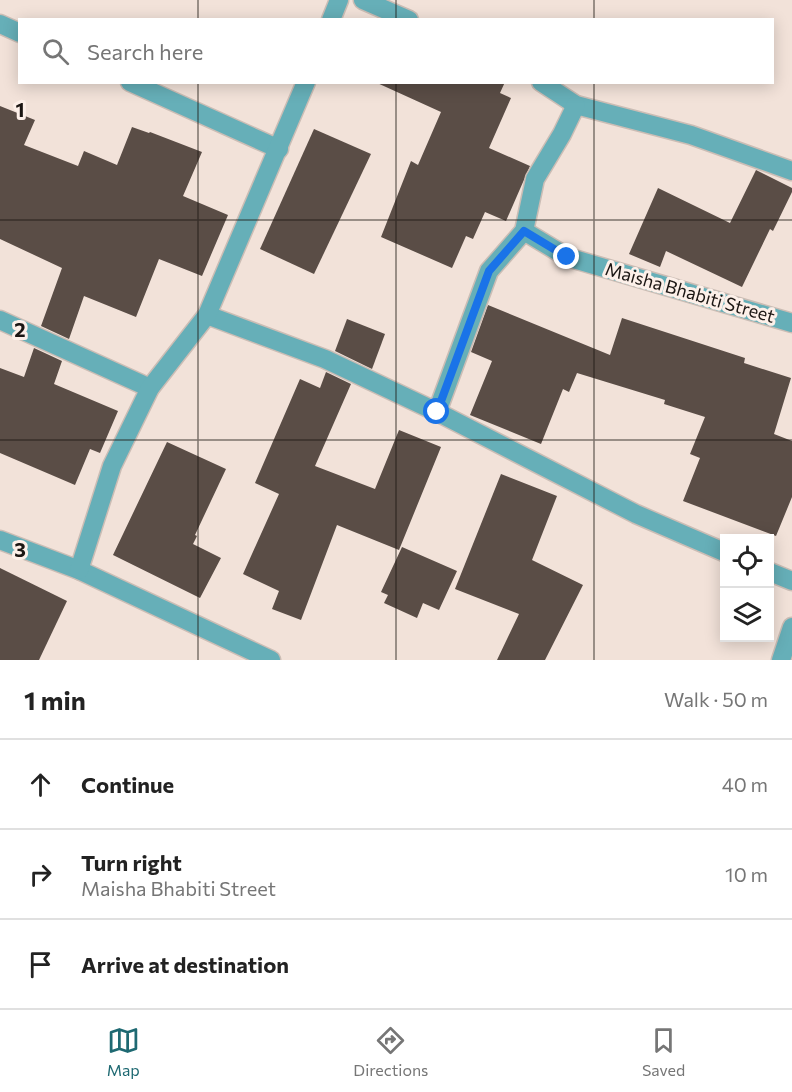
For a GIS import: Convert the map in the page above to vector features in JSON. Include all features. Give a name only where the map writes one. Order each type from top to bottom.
[{"type":"street","points":[[332,18],[339,0]]},
{"type":"street","points":[[363,0],[404,18]]},
{"type":"street","points":[[0,24],[18,32]]},
{"type":"street","points":[[134,84],[279,149]]},
{"type":"street","points":[[79,570],[112,466],[150,388],[207,315],[305,84]]},
{"type":"street","points":[[544,84],[576,105],[691,135],[792,171]]},
{"type":"street","points":[[437,412],[489,271],[524,231],[535,179],[562,134],[576,105]]},
{"type":"street","name":"Maisha Bhabiti Street","points":[[524,231],[567,257],[792,323]]},
{"type":"street","points":[[207,315],[325,359],[437,412],[636,514],[720,550]]},
{"type":"street","points":[[0,320],[150,388]]},
{"type":"street","points":[[0,540],[79,570],[271,660]]},
{"type":"street","points":[[774,574],[792,581]]},
{"type":"street","points":[[781,660],[792,627]]},
{"type":"building","points":[[379,84],[504,84],[500,93],[511,98],[489,148],[530,166],[506,221],[485,212],[473,239],[466,236],[452,268],[381,237],[411,161],[418,165],[441,112]]},
{"type":"building","points":[[0,106],[35,120],[24,145],[78,166],[84,151],[117,165],[132,127],[202,152],[183,196],[228,215],[202,276],[159,259],[136,317],[84,296],[69,339],[41,326],[62,268],[0,239]]},
{"type":"building","points":[[314,129],[371,154],[314,274],[260,249]]},
{"type":"building","points":[[756,170],[792,188],[792,192],[773,231],[770,229],[742,287],[666,251],[660,267],[629,254],[658,188],[730,223]]},
{"type":"building","points":[[488,305],[610,355],[622,318],[745,358],[744,363],[791,378],[774,434],[792,441],[792,497],[776,536],[683,501],[700,458],[690,454],[705,417],[664,404],[665,400],[577,373],[569,392],[563,389],[541,444],[470,415],[492,361],[471,352]]},
{"type":"building","points":[[347,319],[385,334],[372,369],[335,351]]},
{"type":"building","points":[[34,348],[62,361],[54,384],[118,411],[100,453],[90,449],[75,485],[0,453],[0,368],[24,377]]},
{"type":"building","points":[[326,372],[351,384],[315,466],[375,489],[399,430],[441,447],[399,550],[337,525],[301,620],[272,609],[279,591],[243,574],[279,494],[255,483],[300,379],[320,388]]},
{"type":"building","points":[[167,442],[226,469],[193,544],[221,558],[200,598],[113,555]]},
{"type":"building","points":[[501,474],[557,496],[532,560],[583,585],[545,660],[497,660],[519,614],[455,589]]},
{"type":"building","points":[[402,547],[457,571],[439,610],[423,603],[417,618],[384,603],[388,595],[381,592]]},
{"type":"building","points":[[0,568],[67,601],[39,660],[0,660]]},
{"type":"route","points":[[437,412],[489,271],[524,231],[567,257]]}]
